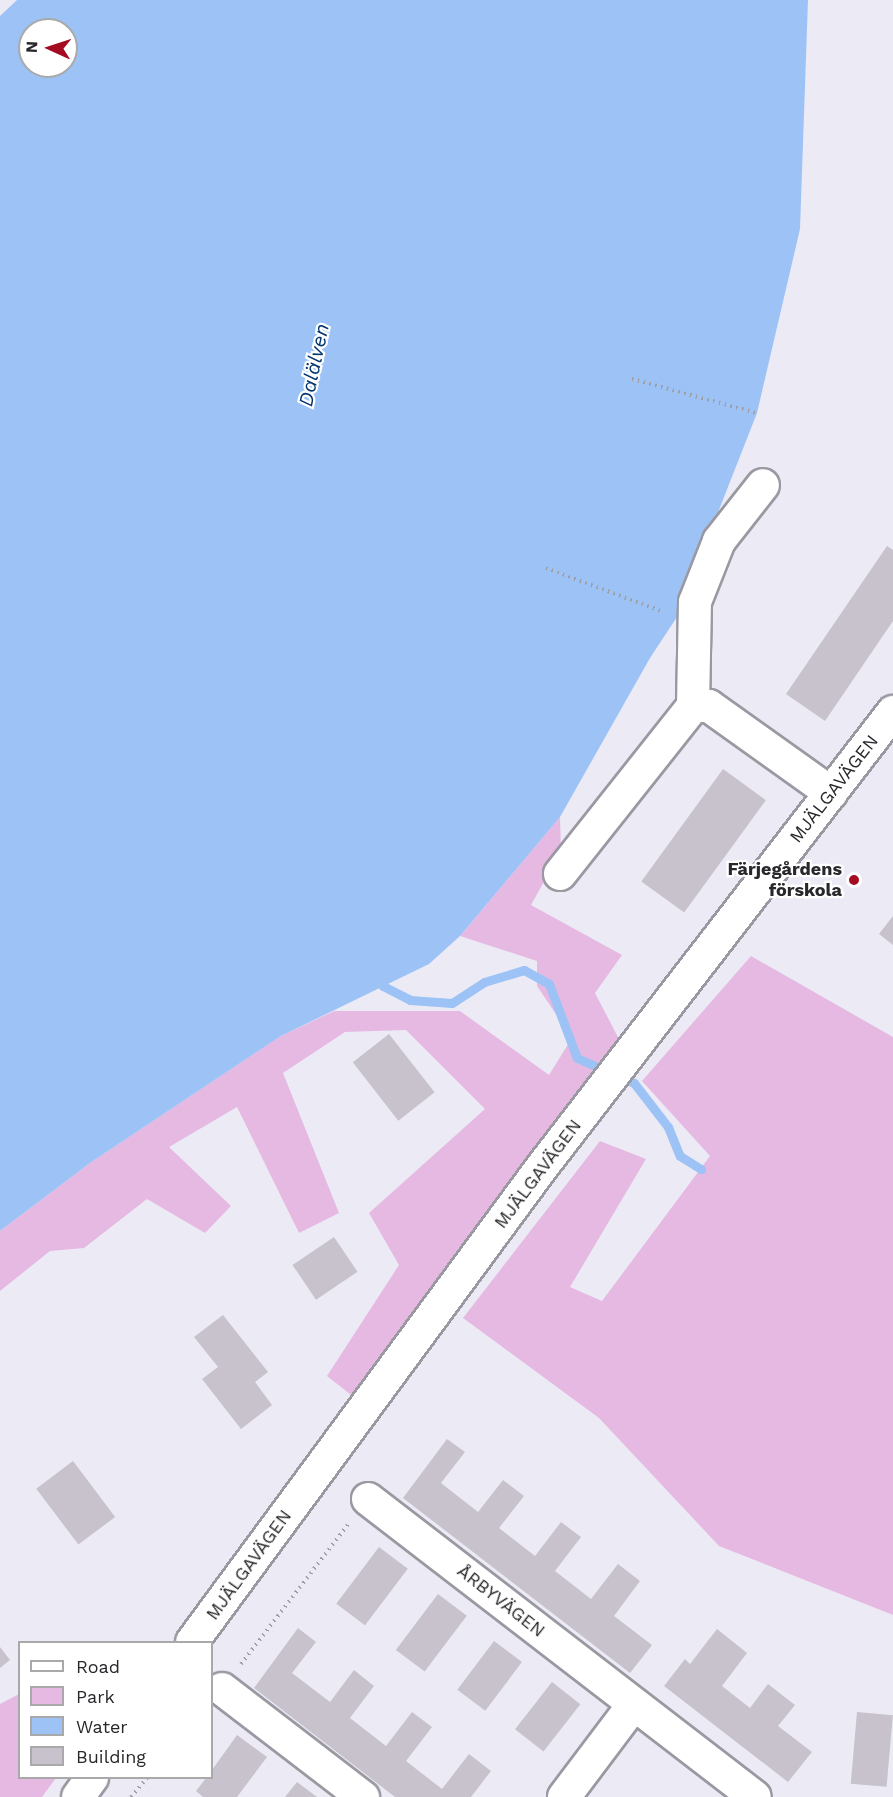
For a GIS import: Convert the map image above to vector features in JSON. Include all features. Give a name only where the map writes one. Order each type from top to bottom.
[{"type":"street","points":[[560,874],[693,706],[694,602],[719,541],[763,484]]},
{"type":"street","points":[[693,706],[709,706],[831,793]]},
{"type":"street","name":"MJÄLGAVÄGEN","points":[[193,1641],[542,1167],[893,712]]},
{"type":"street","name":"ÅRBYVÄGEN","points":[[368,1498],[754,1797]]},
{"type":"street","points":[[222,1689],[363,1797]]},
{"type":"street","points":[[564,1797],[634,1704]]},
{"type":"street","points":[[78,1797],[91,1779]]},
{"type":"path","points":[[632,380],[757,413]]},
{"type":"path","points":[[546,568],[666,613]]},
{"type":"path","points":[[222,1689],[368,1498]]},
{"type":"path","points":[[131,1797],[146,1779]]},
{"type":"green space","points":[[560,817],[561,851],[531,905],[622,955],[595,993],[621,1043],[355,1398],[327,1376],[399,1265],[369,1213],[485,1109],[406,1030],[345,1032],[283,1073],[339,1213],[299,1233],[237,1107],[169,1147],[231,1206],[205,1233],[147,1199],[84,1248],[50,1251],[0,1291],[0,1231],[90,1163],[281,1036],[334,1011],[460,1011],[549,1075],[572,1038],[537,986],[537,961],[460,936]]},
{"type":"green space","points":[[751,956],[893,1037],[893,1615],[719,1546],[599,1418],[463,1318],[600,1141],[646,1159],[570,1287],[602,1301],[710,1156],[642,1081]]},
{"type":"green space","points":[[18,1695],[18,1779],[55,1779],[42,1797],[0,1797],[0,1704]]},
{"type":"water","name":"Dalälven","points":[[17,0],[808,0],[800,229],[757,413],[677,617],[650,658],[560,817],[460,936],[429,964],[281,1036],[90,1163],[0,1231],[0,16]]},
{"type":"building","points":[[887,546],[893,550],[893,621],[825,721],[786,694]]},
{"type":"building","points":[[723,769],[766,800],[684,913],[641,881]]},
{"type":"building","points":[[893,916],[893,945],[879,934]]},
{"type":"building","points":[[389,1034],[435,1092],[398,1121],[353,1062]]},
{"type":"building","points":[[334,1237],[357,1272],[316,1300],[293,1265]]},
{"type":"building","points":[[223,1315],[268,1372],[255,1382],[272,1405],[241,1429],[202,1379],[218,1367],[194,1337]]},
{"type":"building","points":[[447,1439],[465,1452],[441,1483],[478,1512],[503,1480],[524,1496],[499,1528],[535,1556],[561,1522],[581,1537],[555,1571],[591,1599],[618,1564],[640,1581],[614,1616],[652,1645],[630,1673],[403,1498]]},
{"type":"building","points":[[73,1461],[115,1517],[78,1545],[36,1489]]},
{"type":"building","points":[[379,1547],[408,1569],[365,1625],[336,1604]]},
{"type":"building","points":[[438,1594],[467,1616],[425,1672],[396,1650]]},
{"type":"building","points":[[298,1628],[316,1642],[292,1673],[330,1702],[354,1670],[374,1686],[350,1718],[386,1746],[412,1712],[432,1727],[406,1761],[442,1789],[469,1754],[491,1771],[471,1797],[395,1797],[254,1688]]},
{"type":"building","points":[[717,1629],[747,1653],[722,1686],[750,1708],[768,1684],[795,1705],[778,1726],[812,1752],[788,1782],[664,1686],[685,1659],[690,1664]]},
{"type":"building","points":[[494,1641],[522,1662],[485,1711],[457,1690]]},
{"type":"building","points":[[0,1647],[10,1660],[0,1668]]},
{"type":"building","points":[[552,1682],[580,1704],[543,1751],[515,1729]]},
{"type":"building","points":[[857,1712],[893,1715],[887,1787],[851,1784]]},
{"type":"building","points":[[237,1735],[267,1757],[237,1797],[203,1797],[196,1791],[205,1779],[213,1779],[213,1769]]},
{"type":"building","points":[[297,1782],[317,1797],[285,1797]]},
{"type":"waterway","points":[[377,978],[383,986],[410,1000],[452,1003],[484,982],[524,970],[549,984],[577,1058],[634,1083],[668,1127],[680,1156],[701,1169]]},
{"type":"place","name":"Färjegårdens förskola","points":[[854,880]]}]
